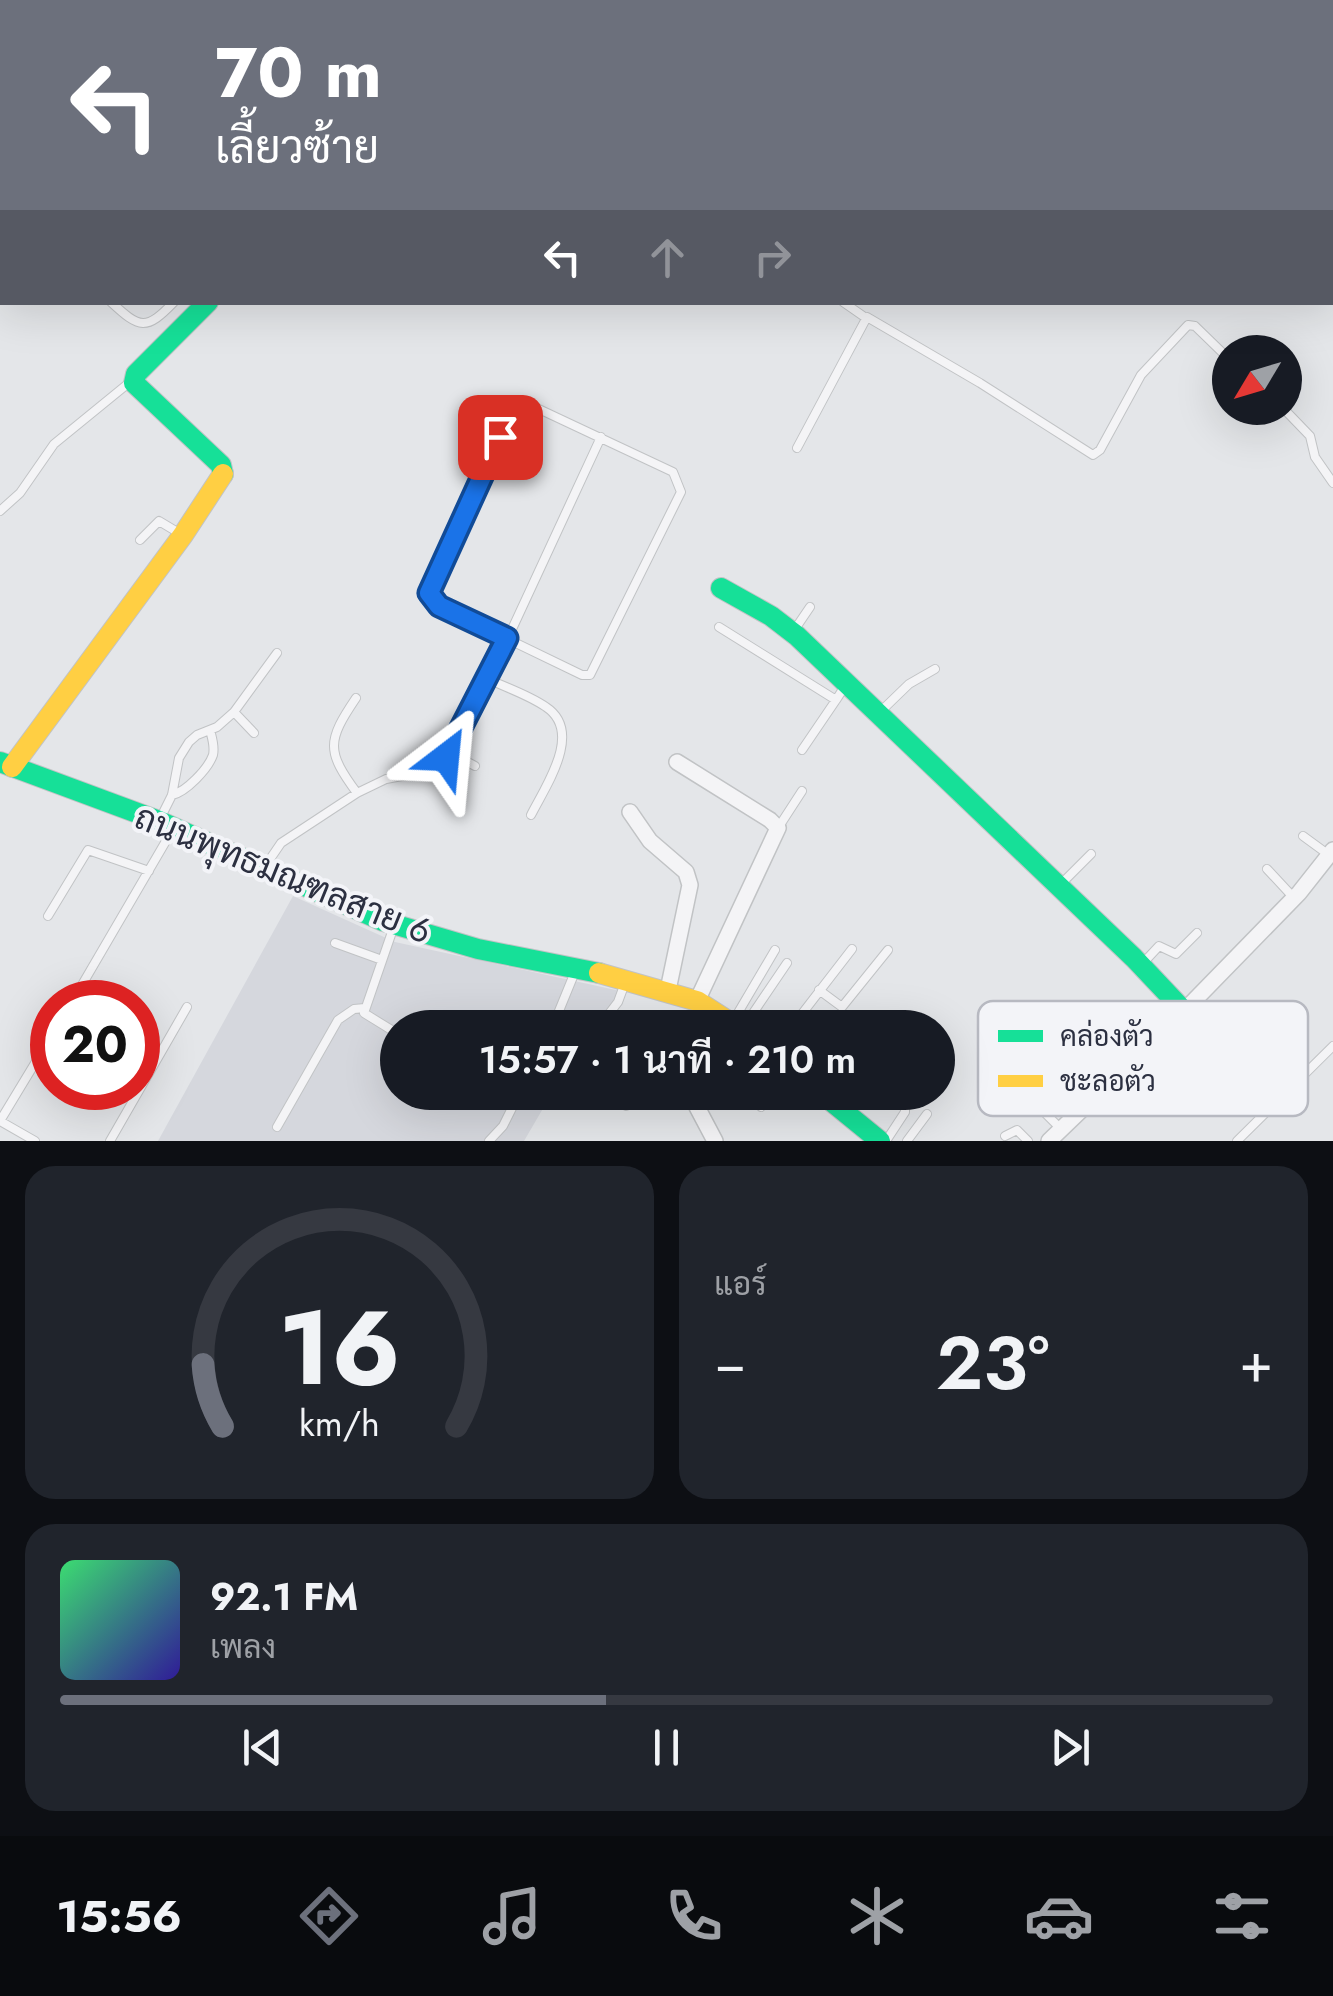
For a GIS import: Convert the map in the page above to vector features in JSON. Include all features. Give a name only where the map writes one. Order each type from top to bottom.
[{"type":"street","points":[[6,764],[183,535],[224,469],[137,389],[134,379],[205,305]]},
{"type":"street","points":[[720,588],[793,632],[841,692],[878,712],[1174,1001]]},
{"type":"street","points":[[677,762],[778,828],[699,1002]]},
{"type":"street","name":"ถนนพุทธมณฑลสาย 6","points":[[6,764],[166,824],[394,924],[478,949],[662,988],[711,1010]]},
{"type":"street","points":[[630,812],[650,841],[686,872],[690,885],[662,988]]},
{"type":"street","points":[[1194,1001],[1294,898],[1331,853]]},
{"type":"street","points":[[699,1110],[715,1141]]},
{"type":"street","points":[[843,1110],[883,1141]]},
{"type":"street","points":[[1055,1135],[1075,1116]]},
{"type":"lane","points":[[116,305],[138,324],[145,325],[171,305]]},
{"type":"lane","points":[[846,305],[980,383],[1092,456],[1100,450],[1142,376],[1188,325],[1195,326],[1212,343]]},
{"type":"lane","points":[[797,448],[866,318]]},
{"type":"lane","points":[[0,512],[20,493],[54,444],[134,379]]},
{"type":"lane","points":[[526,402],[601,437],[672,472],[681,492],[594,672],[582,676],[439,606],[429,593],[514,408],[526,402]]},
{"type":"lane","points":[[1299,425],[1310,436],[1315,457],[1333,482]]},
{"type":"lane","points":[[263,868],[276,847],[357,793],[386,779],[434,770],[450,752],[601,437]]},
{"type":"lane","points":[[140,540],[159,521],[183,535]]},
{"type":"lane","points":[[793,632],[810,607]]},
{"type":"lane","points":[[719,627],[841,692],[802,750]]},
{"type":"lane","points":[[85,980],[149,871],[166,824],[178,758],[189,742],[234,712],[278,652]]},
{"type":"lane","points":[[878,712],[908,684],[935,669]]},
{"type":"lane","points":[[488,679],[548,708],[561,726],[564,738],[560,753],[531,816]]},
{"type":"lane","points":[[356,698],[334,734],[332,748],[336,766],[357,793]]},
{"type":"lane","points":[[234,712],[254,733]]},
{"type":"lane","points":[[172,794],[183,792],[211,759],[214,744],[210,730]]},
{"type":"lane","points":[[450,752],[475,766]]},
{"type":"lane","points":[[778,828],[802,791]]},
{"type":"lane","points":[[1303,836],[1331,853]]},
{"type":"lane","points":[[48,916],[88,850],[149,871]]},
{"type":"lane","points":[[1059,886],[1091,854]]},
{"type":"lane","points":[[1267,868],[1294,898]]},
{"type":"lane","points":[[380,1024],[366,1016],[364,1008],[394,924]]},
{"type":"lane","points":[[1141,966],[1159,946],[1176,954],[1197,932]]},
{"type":"lane","points":[[334,943],[382,960]]},
{"type":"lane","points":[[804,1010],[852,948]]},
{"type":"lane","points":[[744,1010],[775,950]]},
{"type":"lane","points":[[819,990],[842,1007],[888,950]]},
{"type":"lane","points":[[749,1010],[788,964]]},
{"type":"lane","points":[[559,1010],[577,967]]},
{"type":"lane","points":[[612,1010],[628,979]]},
{"type":"lane","points":[[695,1010],[699,1002]]},
{"type":"lane","points":[[110,1141],[187,1006]]},
{"type":"lane","points":[[277,1127],[338,1020],[354,1009],[364,1008]]},
{"type":"lane","points":[[1308,1071],[1333,1046]]},
{"type":"lane","points":[[30,1070],[0,1120],[35,1141]]},
{"type":"lane","points":[[496,1139],[511,1110]]},
{"type":"lane","points":[[883,1141],[905,1110]]},
{"type":"lane","points":[[907,1141],[926,1114]]},
{"type":"lane","points":[[1237,1141],[1262,1116]]},
{"type":"lane","points":[[1005,1136],[1017,1130],[1028,1141]]},
{"type":"shaded area","points":[[293,896],[395,942],[625,992],[611,1010],[380,1010],[380,1110],[542,1110],[524,1141],[158,1141]]},
{"type":"traffic: fast","points":[[205,305],[136,374],[134,383],[221,465],[223,474]]},
{"type":"traffic: fast","points":[[721,588],[771,616],[797,636],[1175,1001]]},
{"type":"traffic: fast","points":[[0,762],[159,821],[383,921],[478,949],[599,973]]},
{"type":"traffic: fast","points":[[842,1110],[880,1141]]},
{"type":"traffic: slow","points":[[12,767],[183,535],[223,474]]},
{"type":"traffic: slow","points":[[599,973],[697,1001],[711,1010]]},
{"type":"route","points":[[446,757],[482,694],[507,638],[439,606],[429,593],[500,437]]}]
